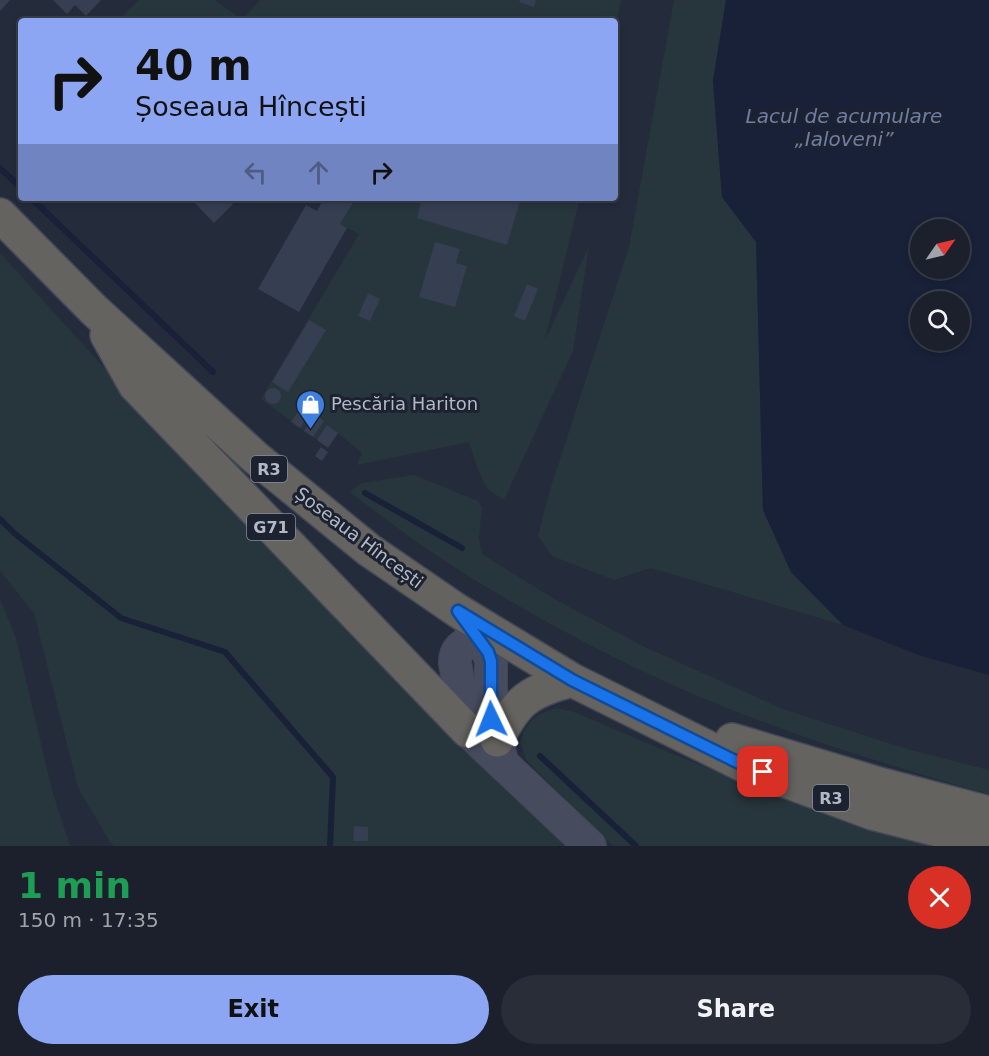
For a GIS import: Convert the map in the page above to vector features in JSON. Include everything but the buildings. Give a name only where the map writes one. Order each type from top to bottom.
[{"type":"highway","name":"Șoseaua Hîncești","points":[[0,215],[94,309],[255,458],[369,550],[458,611],[572,680],[743,765],[872,813],[989,843]]},
{"type":"highway","name":"G71","points":[[94,309],[135,385],[489,744]]},
{"type":"highway","points":[[489,744],[520,702],[545,687],[572,680]]},
{"type":"highway","name":"Șoseaua Hîncești","points":[[680,732],[734,741],[879,784],[989,813]]},
{"type":"main road","points":[[458,611],[480,641]]},
{"type":"main road","points":[[489,744],[457,681],[454,656],[457,650],[464,645],[480,641],[514,645]]},
{"type":"main road","name":"G71","points":[[489,744],[590,846]]},
{"type":"shaded area","points":[[139,0],[215,0],[239,18],[121,18]]},
{"type":"shaded area","points":[[260,0],[621,0],[617,18],[244,18]]},
{"type":"shaded area","points":[[674,0],[726,0],[713,81],[722,197],[756,241],[763,510],[791,572],[843,625],[651,568],[614,580],[552,556],[538,536],[549,493],[629,247]]},
{"type":"shaded area","points":[[354,201],[579,201],[545,340],[589,246],[573,351],[504,500],[487,489],[469,442],[357,465],[362,453],[338,433],[328,448],[261,399],[359,234],[340,224]]},
{"type":"shaded area","points":[[0,253],[128,394],[575,846],[114,846],[110,842],[78,788],[34,613],[0,571]]},
{"type":"shaded area","points":[[414,475],[478,501],[482,507],[479,539],[482,554],[556,600],[647,648],[783,709],[907,749],[989,770],[989,794],[899,768],[809,738],[676,687],[557,628],[507,599],[422,546],[349,492],[362,483]]},
{"type":"shaded area","points":[[0,599],[16,638],[52,790],[70,846],[0,846]]},
{"type":"shaded area","points":[[556,708],[574,712],[707,768],[798,803],[843,819],[936,846],[613,846],[526,760],[520,741],[526,728],[537,716]]},
{"type":"water","name":"Lacul de acumulare „Ialoveni”","points":[[726,0],[989,0],[989,675],[921,656],[843,625],[791,572],[763,510],[756,242],[722,197],[713,81]]},
{"type":"waterway","points":[[0,168],[18,185]]},
{"type":"waterway","points":[[34,201],[213,372]]},
{"type":"waterway","points":[[365,493],[462,548]]},
{"type":"waterway","points":[[0,519],[14,533],[121,618],[225,652],[333,777],[330,846]]},
{"type":"waterway","points":[[540,756],[636,846]]},
{"type":"place","name":"Pescăria Hariton","points":[[310,430]]},
{"type":"route","points":[[491,719],[491,661],[488,652],[458,611],[572,680],[743,765],[763,772]]}]
